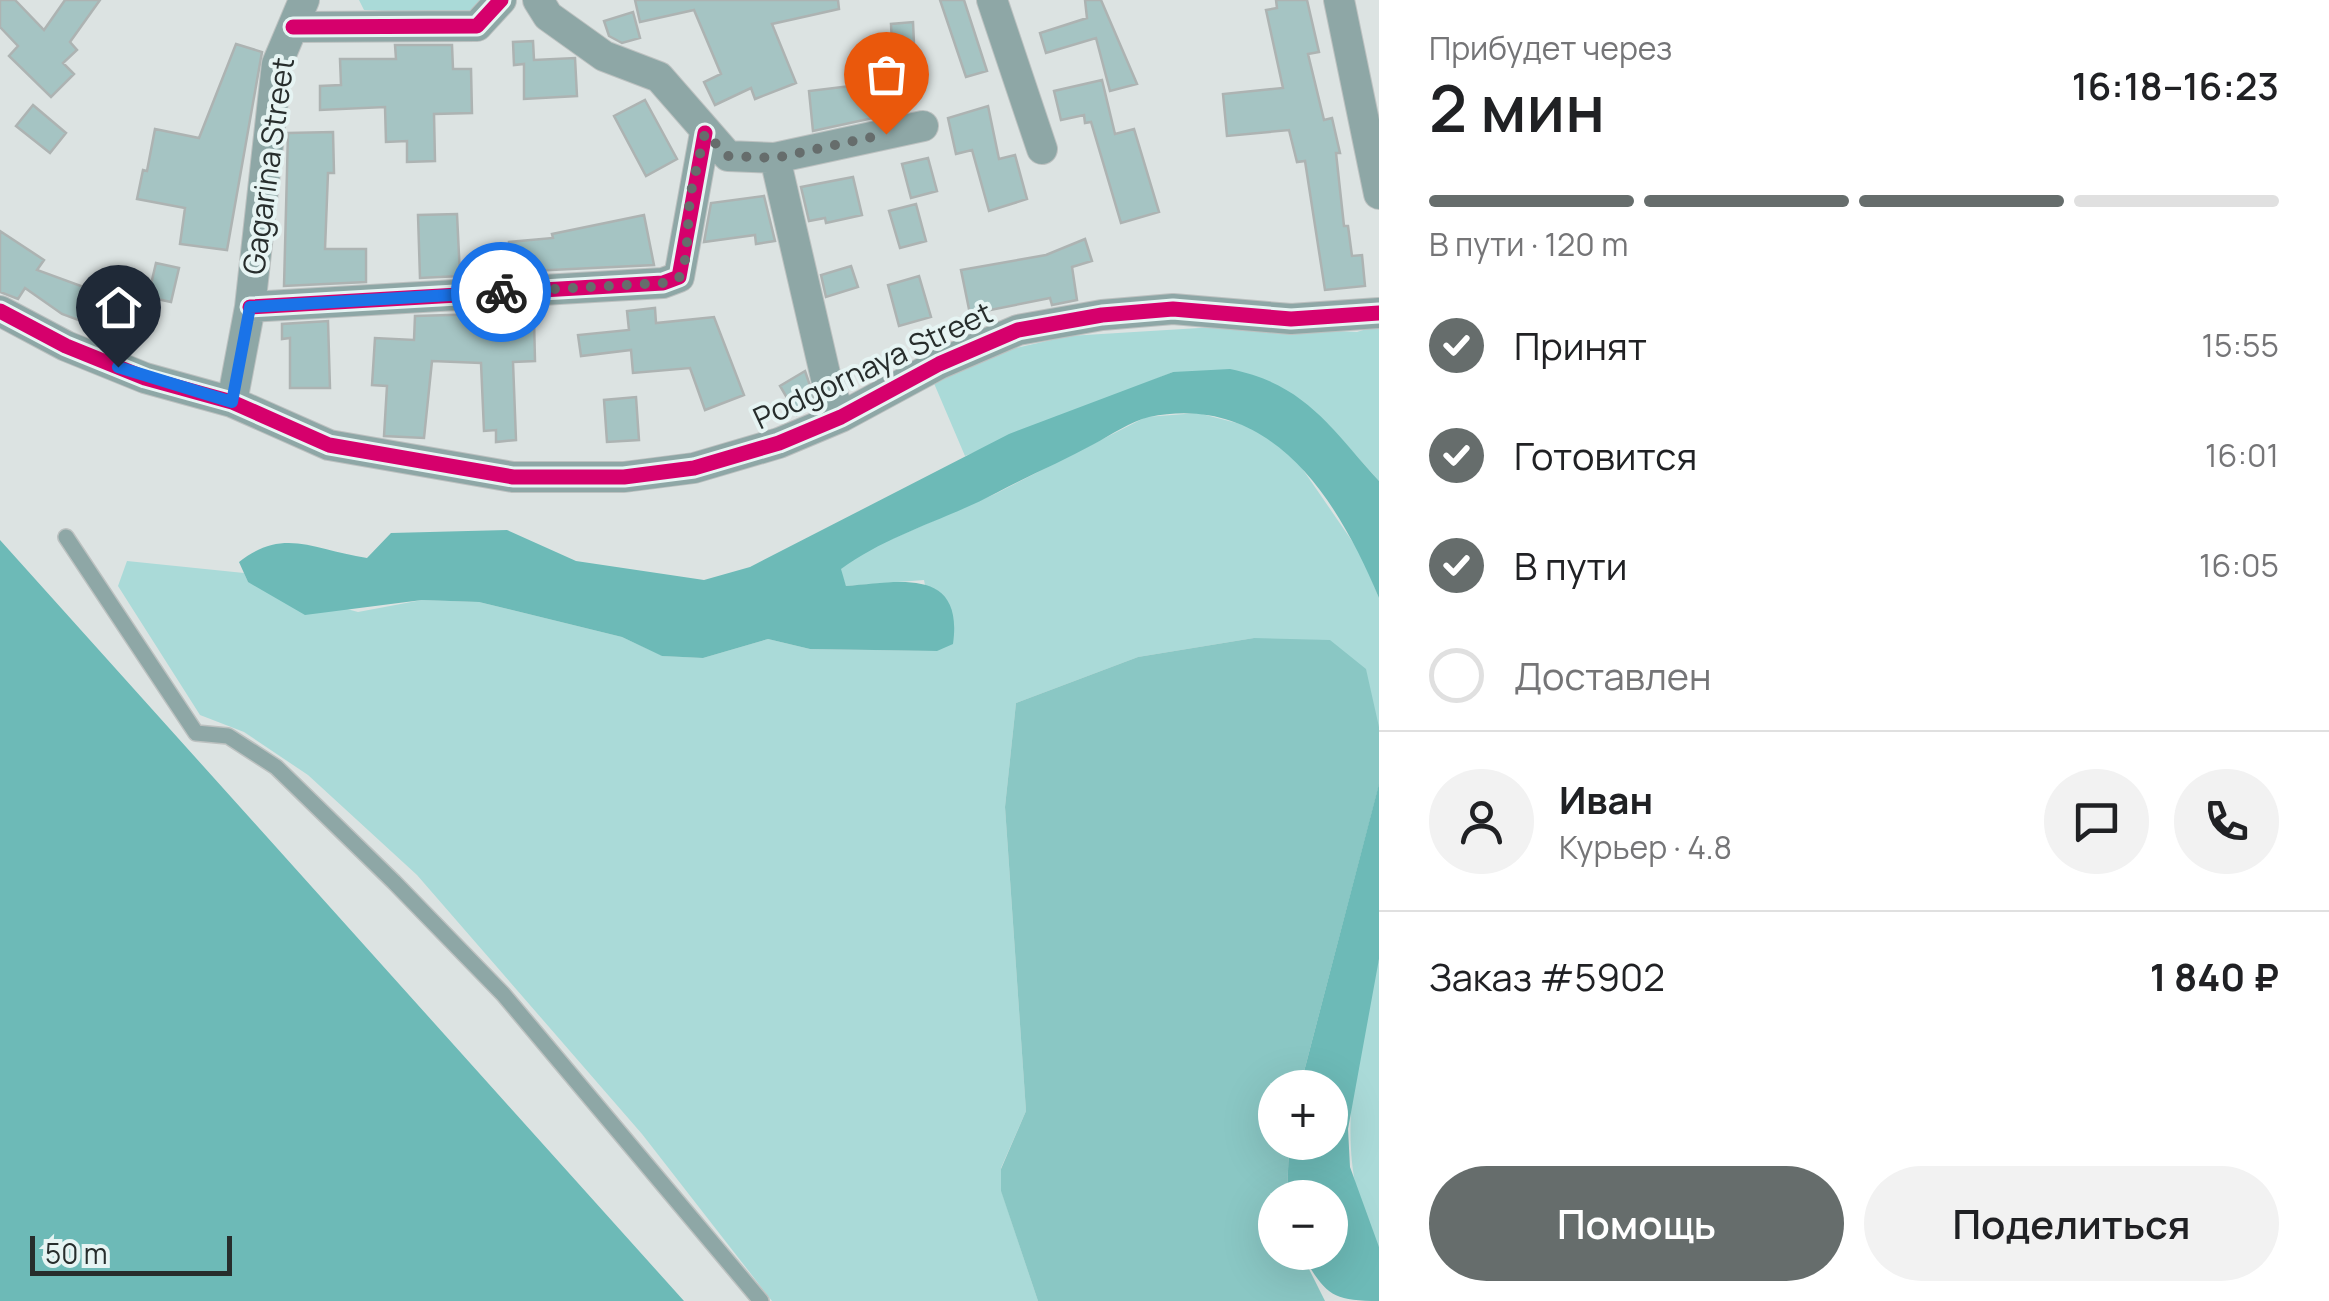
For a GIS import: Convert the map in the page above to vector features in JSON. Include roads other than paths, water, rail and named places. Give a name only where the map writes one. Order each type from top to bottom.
[{"type":"street","name":"Gagarina Street","points":[[232,402],[250,307],[277,64],[298,13],[477,26],[501,0]]},
{"type":"street","points":[[538,0],[548,16],[604,56],[659,77],[728,156],[775,158],[923,126]]},
{"type":"street","points":[[992,0],[1042,148]]},
{"type":"street","points":[[1339,0],[1379,194]]},
{"type":"street","name":"Gagarina Street","points":[[250,307],[664,283],[679,278],[686,257],[690,196],[705,133]]},
{"type":"street","points":[[775,158],[821,359],[842,417]]},
{"type":"street","name":"Podgornaya Street","points":[[0,311],[66,346],[145,378],[232,402],[330,445],[513,477],[624,477],[694,468],[780,443],[842,417],[939,364],[1018,330],[1102,315],[1173,309],[1291,319],[1379,313]]},
{"type":"lane","points":[[66,537],[196,733],[228,736],[276,767],[394,882],[503,994],[761,1301]]}]
